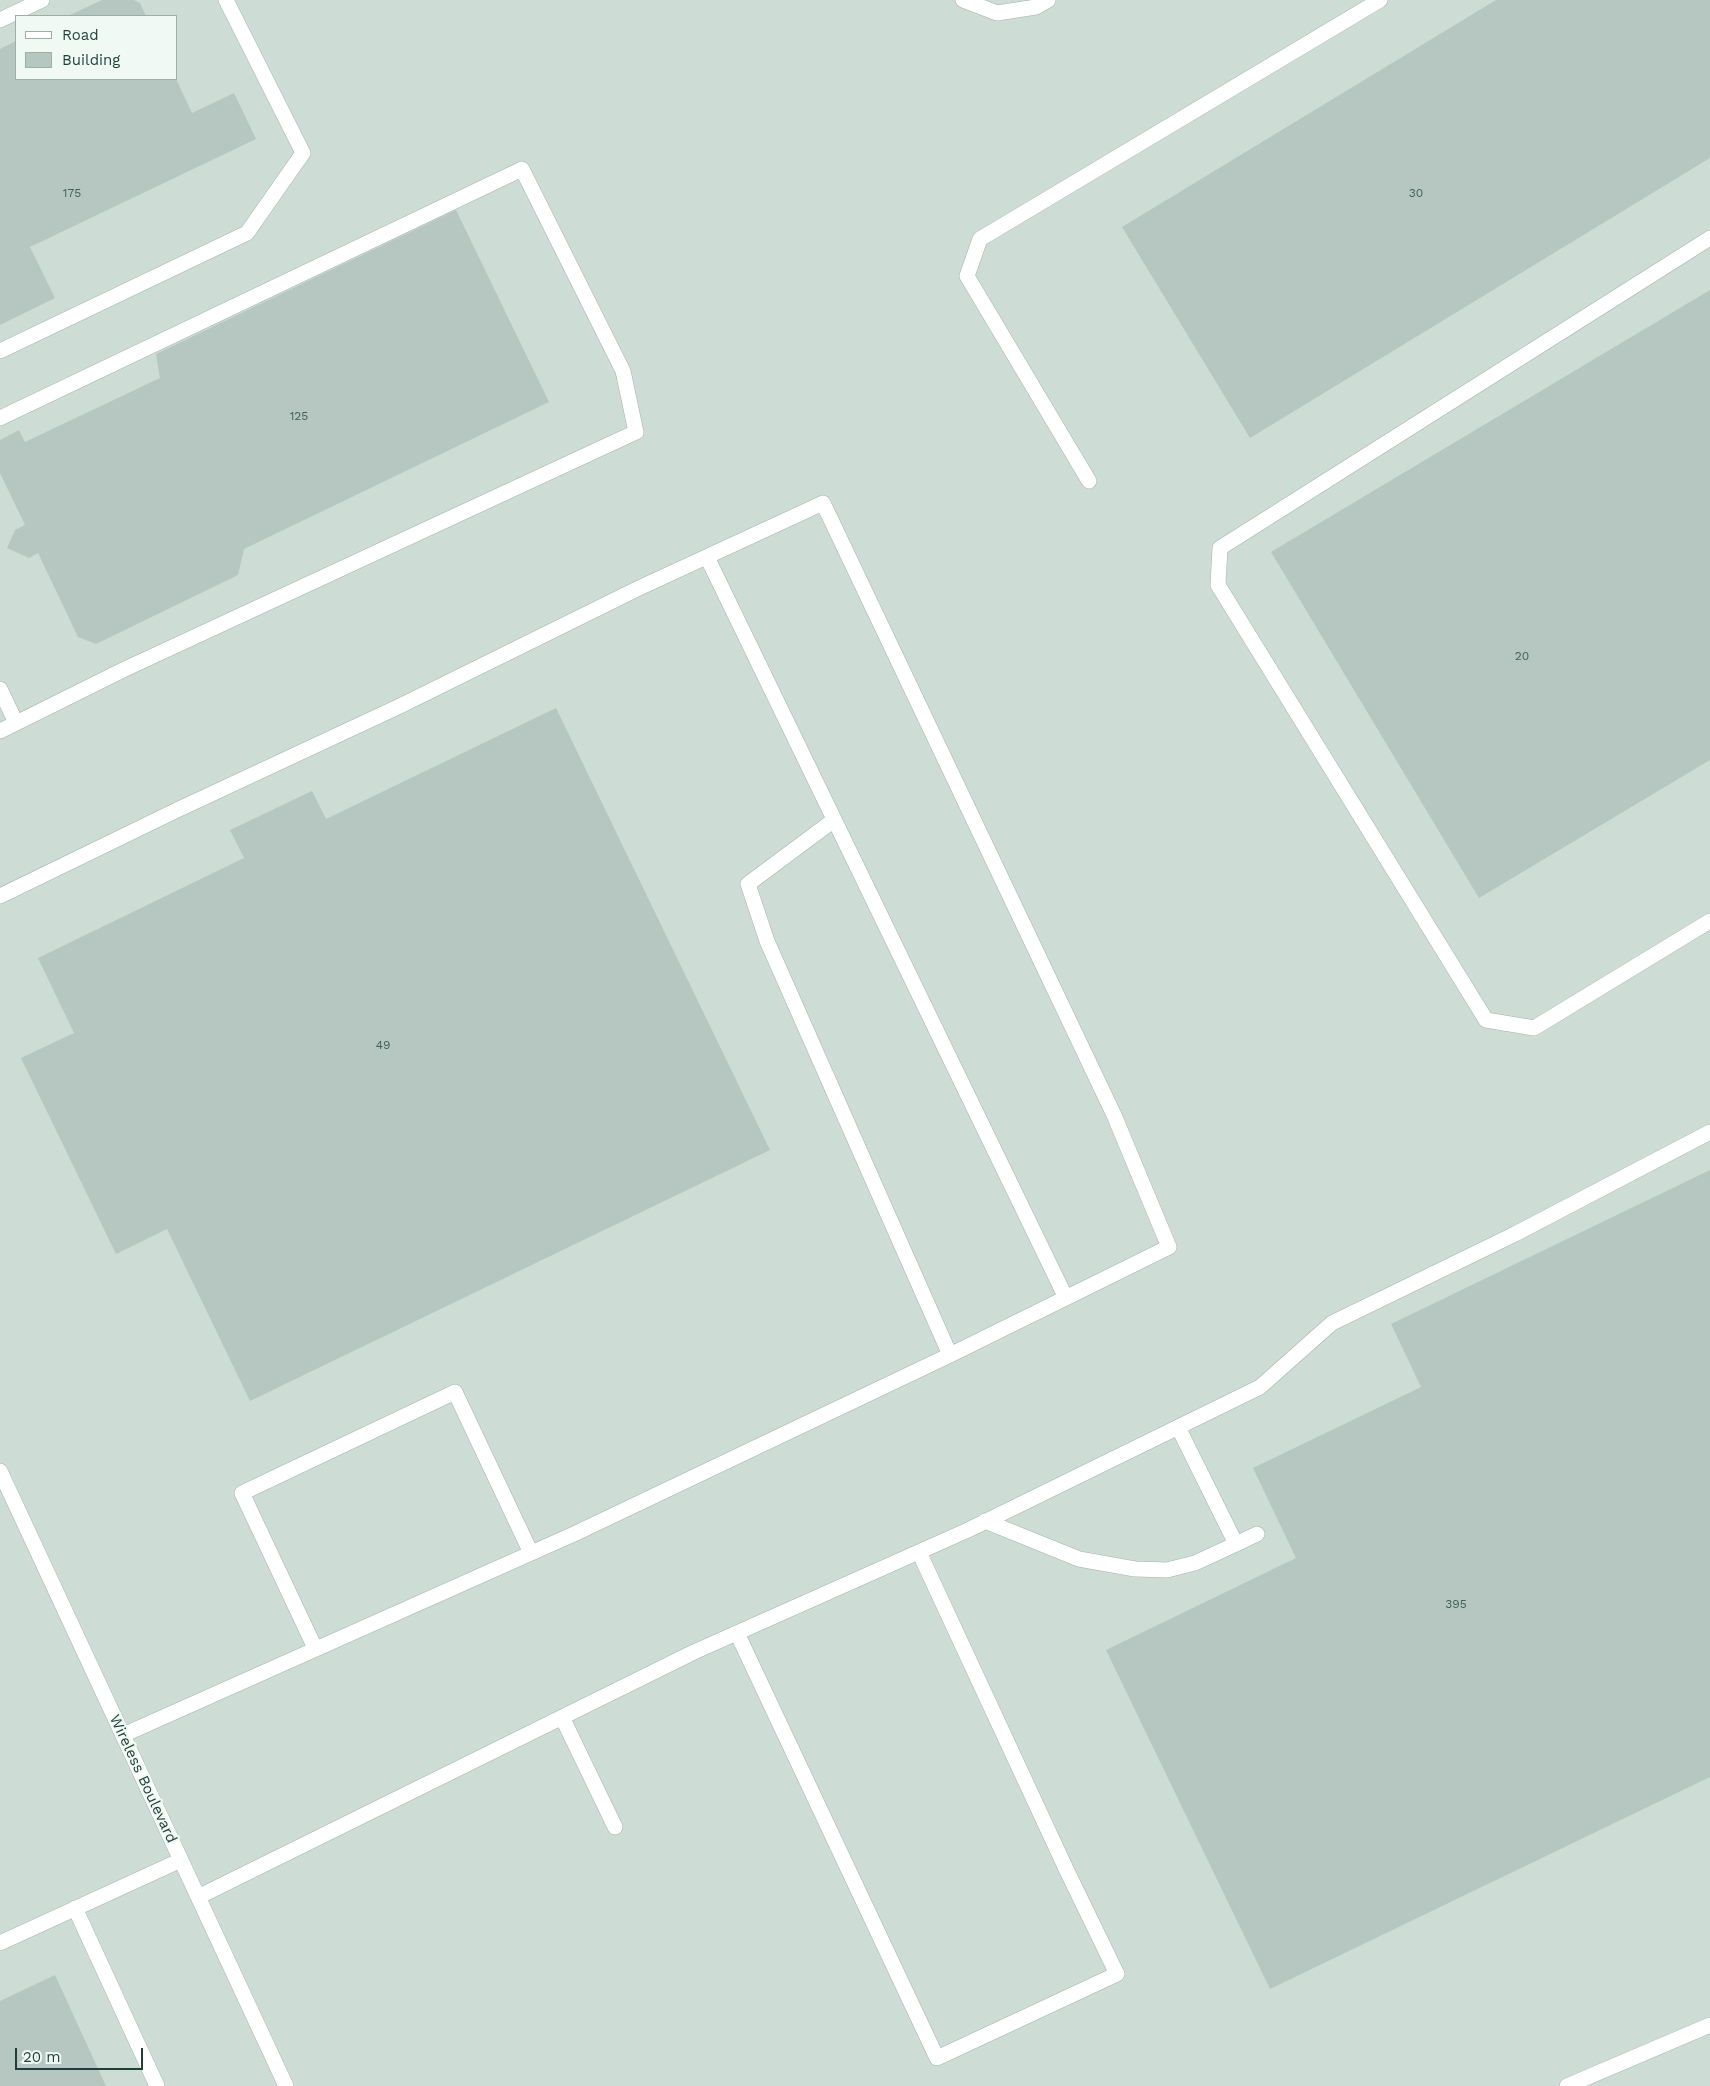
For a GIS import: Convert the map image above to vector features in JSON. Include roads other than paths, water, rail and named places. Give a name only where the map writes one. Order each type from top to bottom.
[{"type":"street","points":[[0,20],[42,0]]},
{"type":"street","points":[[0,351],[247,233],[303,153],[226,0]]},
{"type":"street","points":[[963,0],[996,12],[1036,7],[1048,0]]},
{"type":"street","points":[[1088,481],[967,276],[980,239],[1380,0]]},
{"type":"street","points":[[0,418],[522,169],[623,371],[636,432],[125,669],[0,731]]},
{"type":"street","points":[[1710,238],[1220,548],[1218,585],[1486,1020],[1534,1028],[1710,921]]},
{"type":"street","points":[[0,896],[177,810],[402,705],[639,588],[823,502],[1114,1114],[1169,1247],[950,1355],[531,1553],[123,1735]]},
{"type":"street","points":[[707,557],[1066,1298]]},
{"type":"street","points":[[0,689],[16,723]]},
{"type":"street","points":[[834,820],[748,884],[767,941],[950,1355]]},
{"type":"street","points":[[198,1896],[694,1652],[985,1521],[1260,1387],[1332,1323],[1515,1234],[1710,1132]]},
{"type":"street","points":[[316,1648],[242,1493],[455,1392],[531,1553]]},
{"type":"street","points":[[1178,1427],[1236,1544]]},
{"type":"street","name":"Wireless Boulevard","points":[[0,1471],[286,2086]]},
{"type":"street","points":[[985,1521],[1079,1559],[1135,1569],[1167,1570],[1195,1563],[1257,1534]]},
{"type":"street","points":[[737,1633],[937,2058],[1117,1974],[918,1552]]},
{"type":"street","points":[[562,1717],[615,1827]]},
{"type":"street","points":[[0,1943],[181,1860]]},
{"type":"street","points":[[76,1908],[156,2086]]},
{"type":"street","points":[[1567,2086],[1710,2025]]}]
